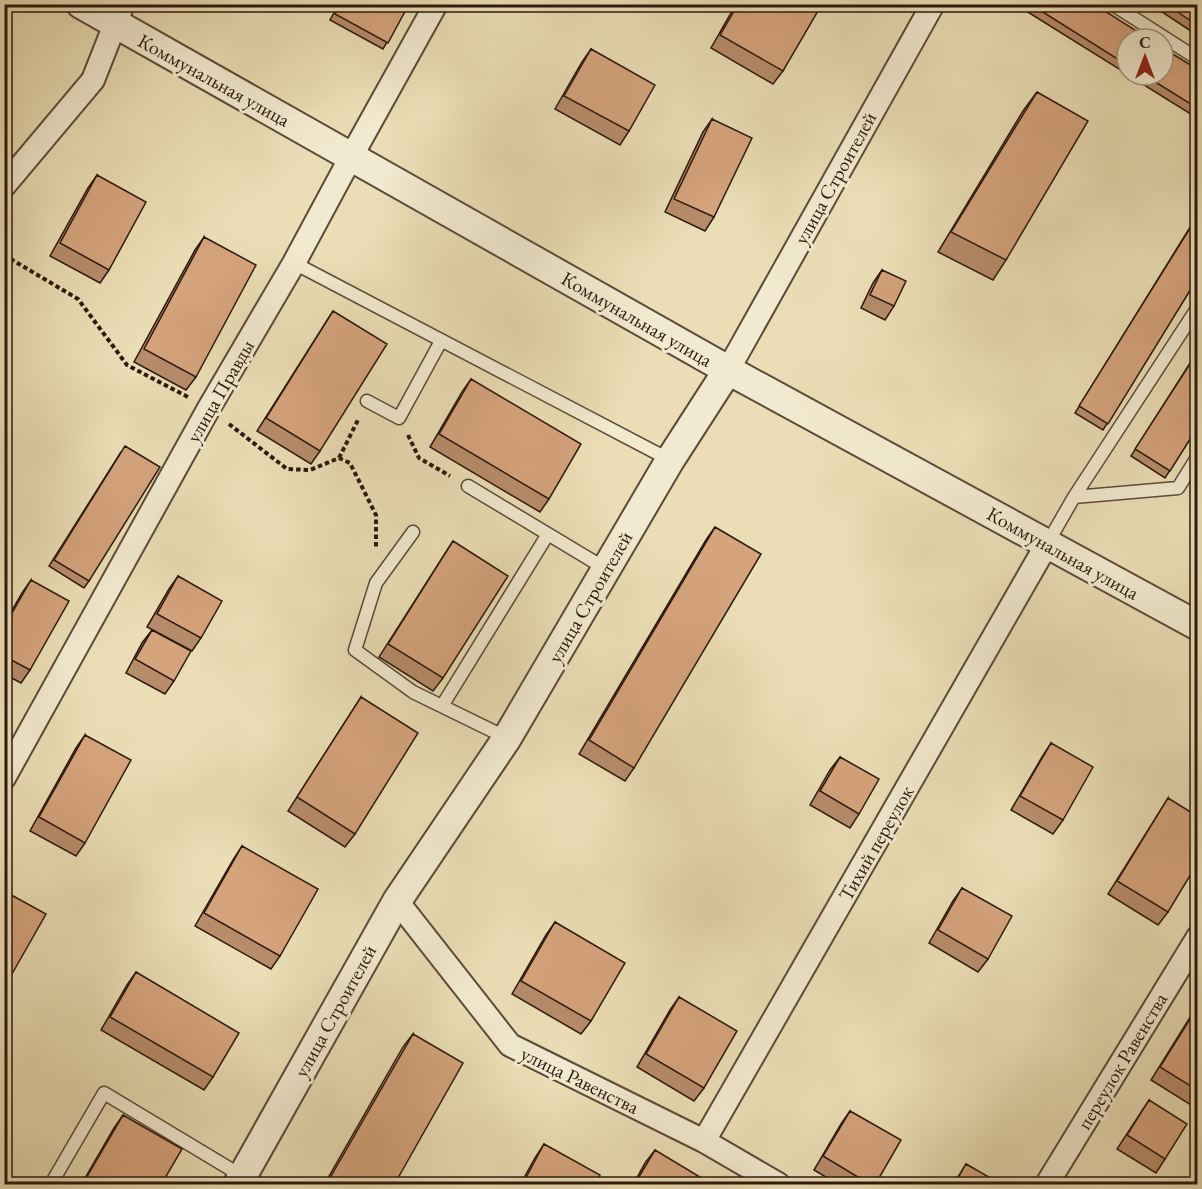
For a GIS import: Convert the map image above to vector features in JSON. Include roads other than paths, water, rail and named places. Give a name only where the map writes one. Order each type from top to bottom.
[{"type":"street","name":"Коммунальная улица","points":[[81,4],[118,14],[351,157],[728,370],[1197,626]]},
{"type":"street","name":"улица Правды","points":[[4,778],[209,408],[294,263],[436,4]]},
{"type":"street","name":"улица Строителей","points":[[240,1180],[397,902],[507,738],[670,460],[728,370],[933,4]]},
{"type":"street","points":[[4,186],[93,80],[118,14]]},
{"type":"street","name":"Тихий переулок","points":[[704,1141],[1047,544]]},
{"type":"street","name":"улица Равенства","points":[[397,902],[510,1045],[704,1141],[778,1185]]},
{"type":"street","name":"переулок Равенства","points":[[1047,1185],[1197,937]]},
{"type":"lane","points":[[1112,4],[1197,59]]},
{"type":"lane","points":[[294,263],[670,460]]},
{"type":"lane","points":[[1047,544],[1074,497],[1197,307]]},
{"type":"lane","points":[[367,401],[399,418],[441,341]]},
{"type":"lane","points":[[1074,497],[1178,488],[1197,456]]},
{"type":"lane","points":[[468,486],[606,569]]},
{"type":"lane","points":[[412,532],[376,583],[355,650],[412,692],[507,738]]},
{"type":"lane","points":[[442,706],[548,534]]},
{"type":"lane","points":[[51,1185],[104,1093],[240,1180]]}]
